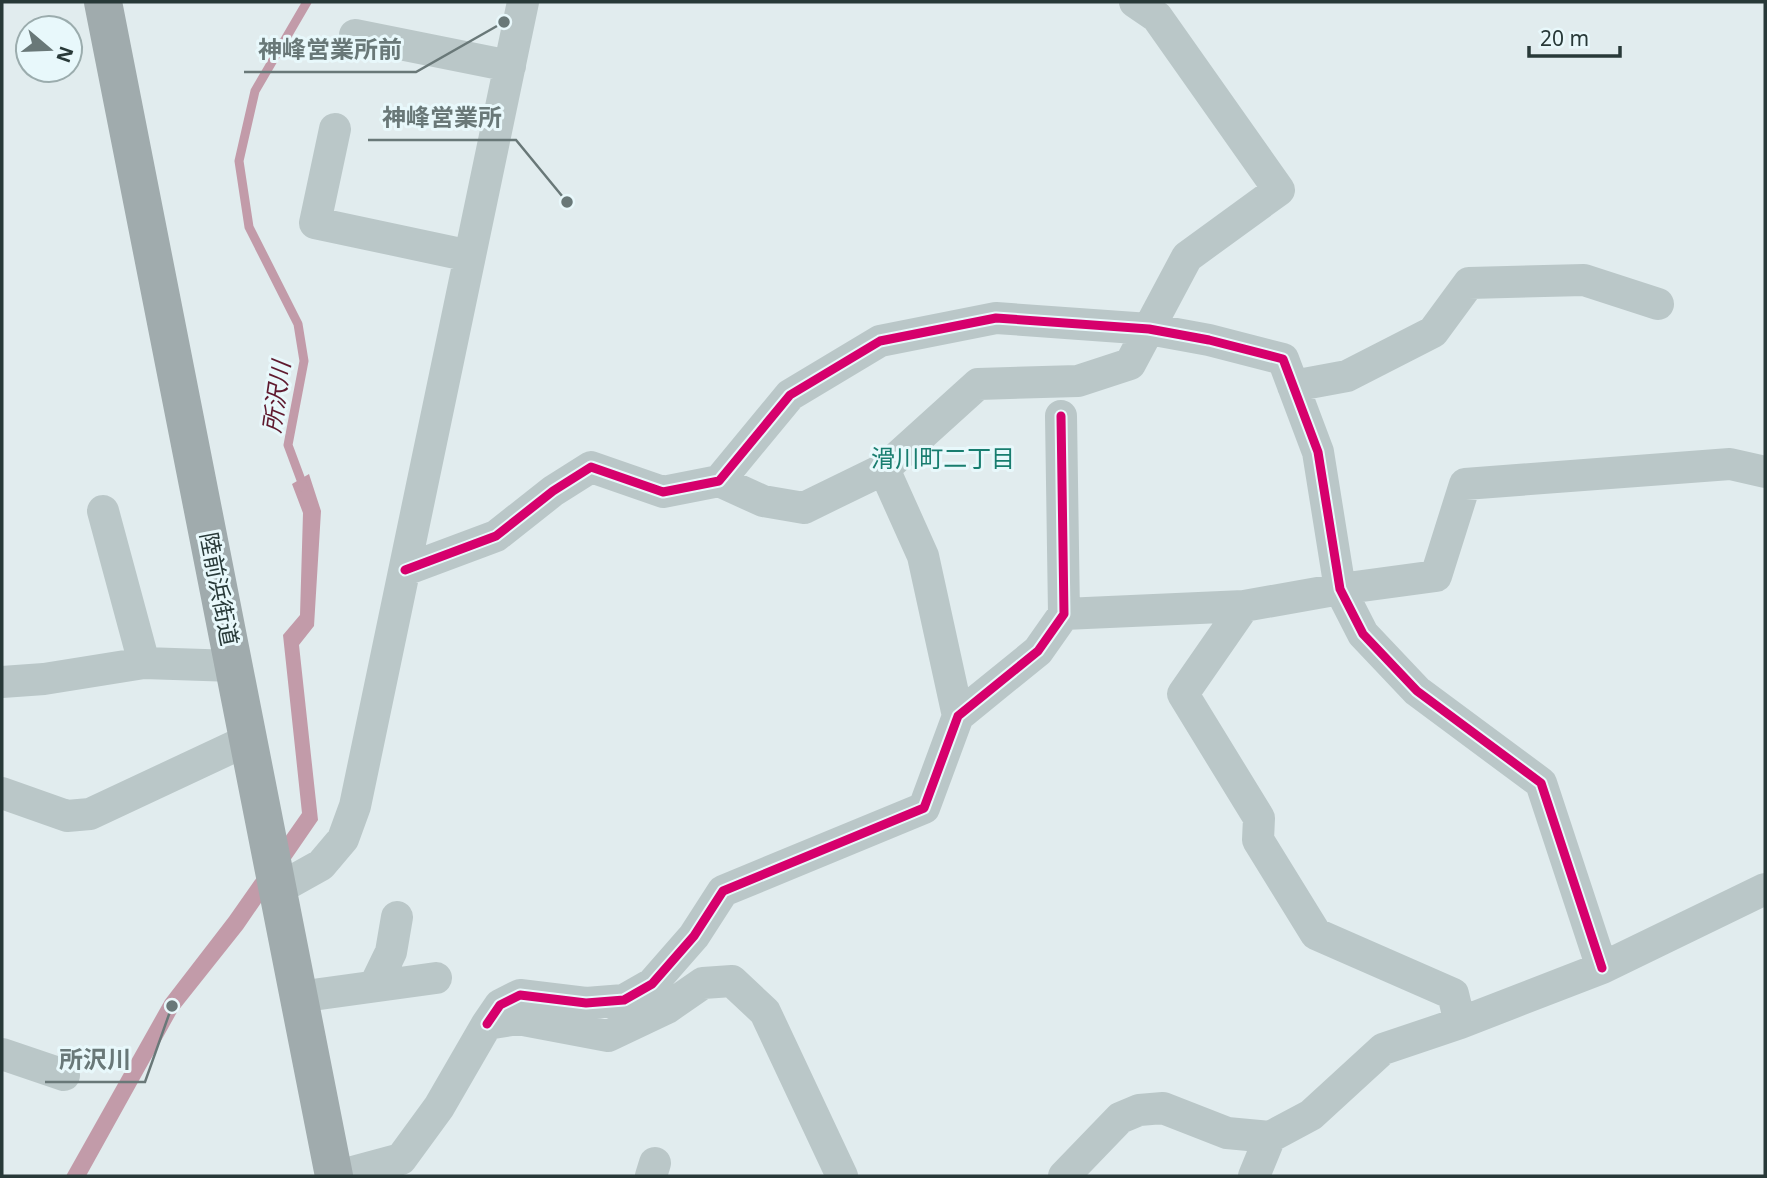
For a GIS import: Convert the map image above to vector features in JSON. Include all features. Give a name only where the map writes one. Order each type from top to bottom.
[{"type":"highway","name":"陸前浜街道","points":[[103,2],[298,997],[336,1176]]},
{"type":"street","points":[[278,889],[321,865],[343,839],[355,806],[523,2]]},
{"type":"street","points":[[405,570],[496,536],[553,491],[591,467],[663,492],[719,481],[763,501],[804,508],[884,469],[978,384],[1078,381],[1130,364],[1187,257],[1279,190],[1157,17],[1135,2]]},
{"type":"street","points":[[355,35],[510,66]]},
{"type":"street","points":[[335,129],[315,223],[470,256]]},
{"type":"street","points":[[1293,386],[1347,376],[1433,331],[1469,283],[1584,280],[1658,304]]},
{"type":"street","points":[[719,481],[790,395],[880,341],[996,318],[1149,329],[1209,340],[1283,359],[1318,452],[1339,589],[1363,634],[1417,691],[1541,783],[1602,968]]},
{"type":"street","points":[[336,1176],[401,1159],[439,1107],[486,1024],[500,1005],[520,995],[586,1003],[624,1000],[652,984],[694,936],[723,891],[924,808],[958,716],[1038,651],[1065,614],[1061,416]]},
{"type":"street","points":[[1065,614],[1244,606],[1339,589],[1436,576],[1465,484],[1730,464],[1765,472]]},
{"type":"street","points":[[884,469],[923,556],[958,716]]},
{"type":"street","points":[[103,511],[144,663]]},
{"type":"street","points":[[1244,606],[1184,694],[1259,818],[1258,840],[1316,934],[1453,994],[1460,1023]]},
{"type":"street","points":[[2,682],[44,679],[144,663],[234,666]]},
{"type":"street","points":[[2,793],[67,816],[90,814],[248,740]]},
{"type":"street","points":[[1064,1176],[1120,1118],[1139,1110],[1163,1108],[1227,1133],[1270,1137],[1311,1115],[1383,1049],[1460,1023],[1602,968],[1765,889]]},
{"type":"street","points":[[375,985],[391,952],[397,917]]},
{"type":"street","points":[[298,997],[436,978]]},
{"type":"street","points":[[486,1024],[518,1019],[608,1036],[667,1008],[703,983],[732,981],[765,1012],[842,1176]]},
{"type":"street","points":[[2,1054],[65,1075]]},
{"type":"street","points":[[1254,1176],[1270,1137]]},
{"type":"shaded area","points":[[309,474],[321,511],[314,626],[299,645],[318,820],[243,929],[177,1012],[86,1176],[66,1176],[165,1000],[229,917],[302,813],[283,635],[300,615],[303,513],[292,484]]},
{"type":"waterway","name":"所沢川","points":[[304,488],[288,445],[304,361],[298,324],[249,227],[239,161],[255,91],[307,2]]},
{"type":"cycle path","points":[[405,570],[496,536],[553,491],[591,467],[663,492],[719,481],[790,395],[880,341],[996,318],[1149,329],[1209,340],[1283,359],[1318,452],[1340,589],[1363,634],[1417,691],[1541,783],[1602,968]]},
{"type":"cycle path","points":[[487,1024],[500,1005],[520,995],[586,1003],[624,1000],[652,984],[694,936],[723,891],[924,808],[958,716],[1038,651],[1064,614],[1061,416]]},
{"type":"place","name":"神峰営業所前","points":[[504,22]]},
{"type":"place","name":"神峰営業所","points":[[567,202]]},
{"type":"place","name":"所沢川","points":[[172,1006]]},
{"type":"district","name":"滑川町二丁目","points":[[943,459]]}]
